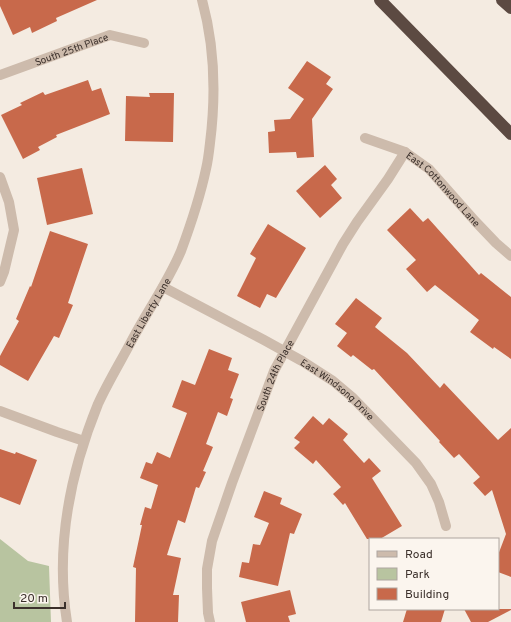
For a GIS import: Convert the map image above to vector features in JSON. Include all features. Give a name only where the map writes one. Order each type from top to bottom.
[{"type":"highway","points":[[380,0],[511,134]]},
{"type":"highway","points":[[502,0],[511,8]]},
{"type":"street","name":"East Liberty Lane","points":[[67,622],[62,568],[64,534],[68,501],[84,441],[99,402],[163,287],[180,251],[197,205],[207,168],[213,118],[213,63],[202,0]]},
{"type":"street","name":"South 25th Place","points":[[0,75],[110,35],[144,43]]},
{"type":"street","name":"East Cottonwood Lane","points":[[365,138],[405,152],[429,169],[480,226],[511,256]]},
{"type":"street","name":"South 24th Place","points":[[210,622],[208,613],[207,575],[212,541],[232,483],[272,378],[284,351],[343,244],[405,152]]},
{"type":"street","points":[[0,178],[9,202],[14,230],[4,272],[0,282]]},
{"type":"street","name":"East Windsong Drive","points":[[163,287],[284,351],[333,381],[352,397],[416,463],[431,484],[439,502],[446,526]]},
{"type":"street","points":[[0,411],[84,441]]},
{"type":"green space","points":[[0,539],[28,561],[49,566],[51,622],[0,622]]},
{"type":"building","points":[[0,0],[97,0],[56,18],[57,21],[32,33],[30,27],[13,35],[0,6]]},
{"type":"building","points":[[307,61],[331,77],[326,84],[333,89],[312,119],[314,157],[297,158],[296,152],[269,153],[268,132],[275,131],[274,120],[290,119],[304,99],[288,88]]},
{"type":"building","points":[[88,80],[92,91],[101,88],[110,114],[56,135],[57,137],[38,147],[40,150],[23,159],[1,115],[22,105],[20,103],[43,92],[45,95]]},
{"type":"building","points":[[149,93],[174,93],[173,142],[125,141],[126,96],[150,97]]},
{"type":"building","points":[[325,165],[337,179],[331,185],[342,198],[320,218],[296,191]]},
{"type":"building","points":[[82,168],[93,214],[47,225],[37,178]]},
{"type":"building","points":[[410,208],[423,222],[428,218],[479,275],[481,273],[511,297],[511,359],[494,347],[493,349],[470,332],[479,320],[435,285],[427,292],[406,269],[416,260],[387,230]]},
{"type":"building","points":[[268,224],[306,248],[276,298],[267,294],[260,308],[237,296],[256,258],[250,254]]},
{"type":"building","points":[[50,231],[88,244],[68,303],[73,305],[59,338],[54,336],[28,381],[0,365],[0,356],[19,321],[16,319],[30,286],[31,287]]},
{"type":"building","points":[[356,298],[382,318],[375,327],[407,353],[440,388],[444,383],[498,440],[511,428],[511,577],[499,572],[499,552],[506,534],[492,490],[485,496],[473,483],[480,477],[459,454],[454,458],[374,369],[372,370],[353,355],[351,357],[337,346],[347,333],[335,324]]},
{"type":"building","points":[[209,349],[232,358],[228,370],[239,374],[230,398],[233,399],[227,416],[218,412],[206,444],[213,447],[203,471],[206,472],[199,488],[196,487],[185,523],[178,520],[167,555],[181,558],[173,595],[179,595],[178,622],[135,622],[136,568],[133,567],[142,525],[140,525],[145,507],[151,509],[158,485],[140,478],[146,462],[152,464],[157,452],[170,458],[187,413],[172,407],[182,380],[195,385]]},
{"type":"building","points":[[313,416],[323,425],[329,418],[348,434],[343,440],[364,463],[369,458],[381,471],[372,478],[402,526],[382,538],[367,539],[345,503],[343,505],[333,494],[341,487],[316,460],[313,464],[294,448],[300,442],[294,438]]},
{"type":"building","points":[[0,449],[15,454],[16,452],[37,460],[20,505],[0,497]]},
{"type":"building","points":[[264,491],[282,498],[280,504],[302,514],[294,534],[290,533],[278,586],[239,577],[242,562],[249,563],[253,544],[260,545],[269,523],[254,517]]},
{"type":"building","points":[[290,590],[296,614],[288,616],[290,622],[246,622],[241,602]]},
{"type":"building","points":[[511,609],[488,622],[471,622],[465,610]]},
{"type":"building","points":[[407,610],[445,610],[441,622],[403,622]]}]
